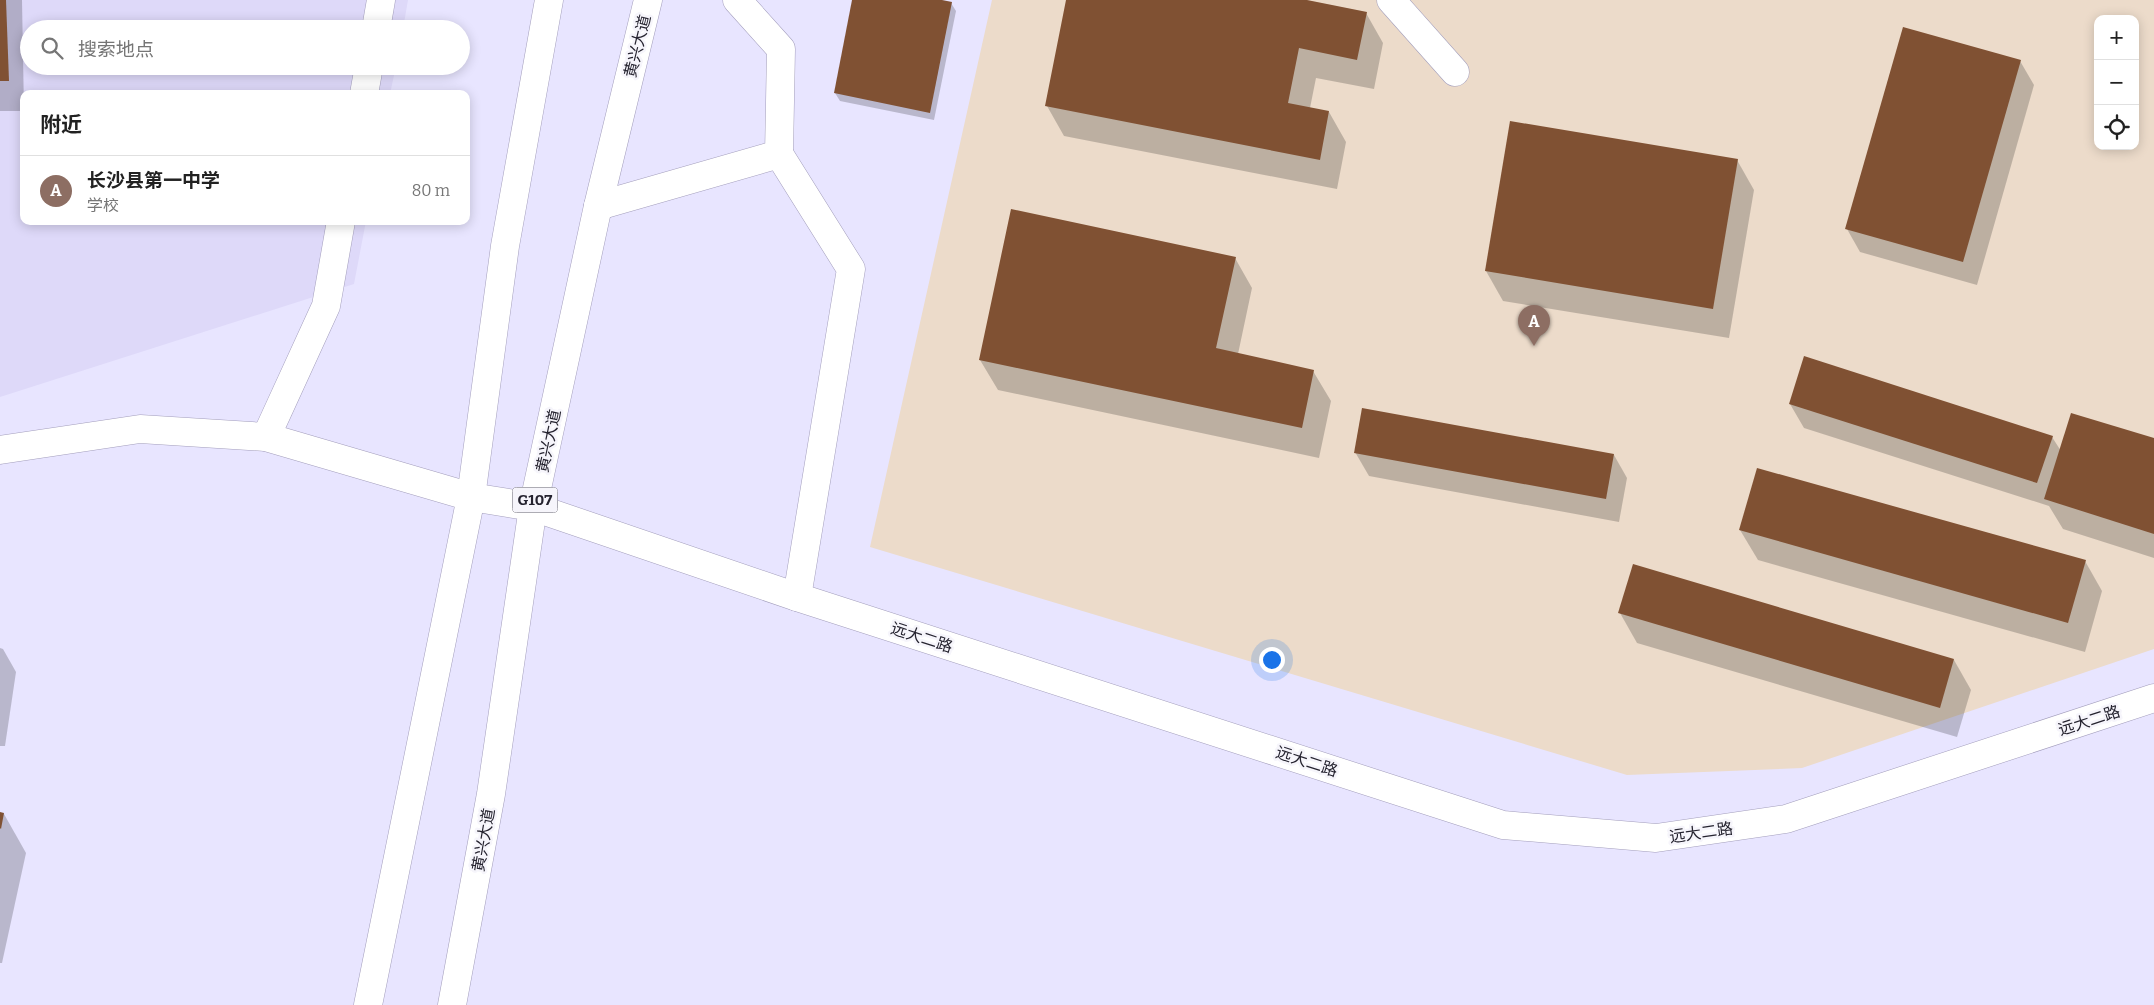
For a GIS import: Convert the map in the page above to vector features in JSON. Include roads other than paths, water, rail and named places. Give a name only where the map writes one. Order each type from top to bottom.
[{"type":"main road","points":[[378,20],[382,0]]},
{"type":"main road","points":[[368,1005],[471,496],[505,246],[549,0]]},
{"type":"main road","name":"黄兴大道","points":[[452,1005],[491,794],[534,507],[598,206],[648,0]]},
{"type":"main road","points":[[737,0],[781,49],[778,154],[851,269],[797,597]]},
{"type":"main road","points":[[1391,0],[1455,72]]},
{"type":"main road","points":[[365,90],[367,75]]},
{"type":"main road","points":[[598,206],[778,154]]},
{"type":"main road","points":[[266,437],[326,306],[340,225]]},
{"type":"main road","name":"远大二路","points":[[0,450],[140,429],[266,437],[471,496],[534,507],[797,597],[1503,825],[1656,838],[1786,819],[2154,698]]},
{"type":"place","name":"长沙县第一中学","points":[[1534,346]]}]
